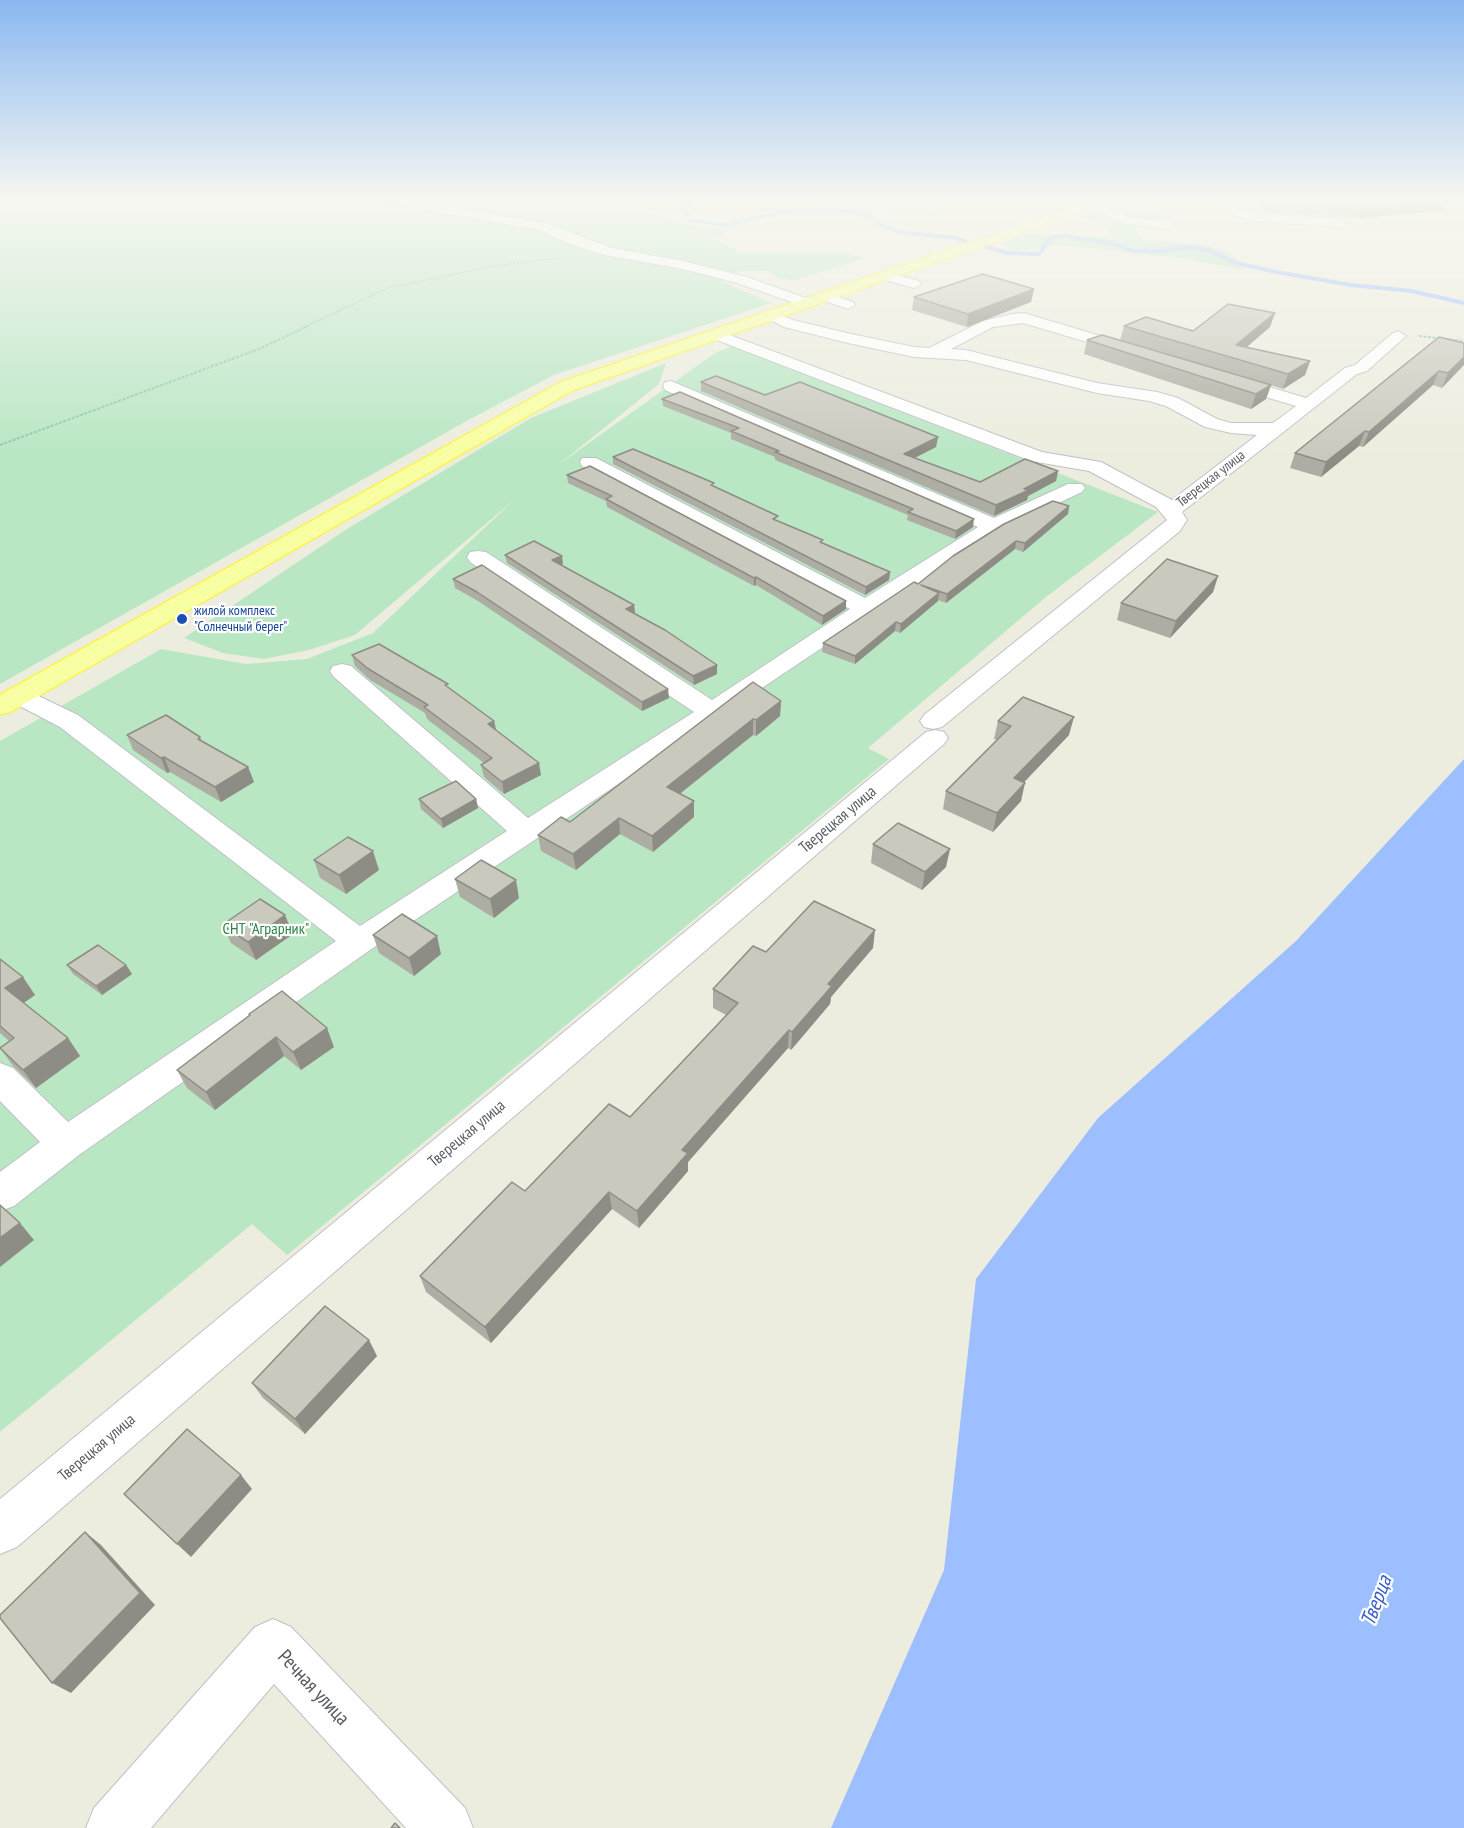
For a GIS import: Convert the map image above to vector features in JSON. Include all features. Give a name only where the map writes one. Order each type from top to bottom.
[{"type":"main road","points":[[9,701],[545,397],[590,377],[861,284]]},
{"type":"street","points":[[758,284],[848,305]]},
{"type":"street","points":[[768,315],[789,324],[914,352],[966,355],[1097,388],[1151,396],[1172,402],[1211,423],[1231,428],[1258,430],[1277,428]]},
{"type":"street","points":[[932,353],[982,327],[1011,317],[1024,318],[1149,356]]},
{"type":"street","points":[[714,334],[1038,457],[1094,466],[1163,503],[1170,511]]},
{"type":"street","name":"Тверецкая улица","points":[[0,1530],[934,729],[1173,528],[1177,520],[1170,511],[1351,371],[1361,368],[1398,336]]},
{"type":"street","points":[[1206,373],[1309,405]]},
{"type":"street","points":[[671,386],[994,526]]},
{"type":"street","points":[[589,462],[866,608]]},
{"type":"street","points":[[0,1194],[66,1144],[359,942],[712,712],[866,608],[994,526],[1075,488]]},
{"type":"street","points":[[478,557],[712,712]]},
{"type":"street","points":[[342,671],[526,832]]},
{"type":"street","points":[[9,701],[69,721],[359,942]]},
{"type":"street","points":[[0,1078],[66,1144]]},
{"type":"street","name":"Речная улица","points":[[114,1828],[273,1646],[445,1828]]},
{"type":"path","points":[[0,445],[259,350],[388,288],[406,284]]},
{"type":"path","points":[[1398,336],[1409,334],[1464,341]]},
{"type":"green space","points":[[0,284],[729,284],[771,303],[554,375],[472,418],[0,684]]},
{"type":"green space","name":"СНТ \"Аграрник\"","points":[[732,346],[1158,512],[1046,597],[868,748],[889,759],[287,1255],[252,1224],[0,1432],[0,741],[161,649],[246,664],[307,659],[373,633],[514,500],[355,635],[309,650],[264,659],[223,653],[184,638],[347,529],[531,418],[666,363],[659,384],[558,465],[715,353]]},
{"type":"water","name":"Тверца","points":[[1464,759],[1464,1828],[831,1828],[944,1570],[976,1279],[1098,1118],[1296,941]]},
{"type":"building","points":[[952,284],[1018,284],[1034,289],[968,314],[914,297]]},
{"type":"building","points":[[1228,304],[1275,313],[1236,345],[1310,361],[1288,374],[1124,326],[1146,317],[1193,331]]},
{"type":"building","points":[[1102,335],[1271,385],[1256,394],[1087,340]]},
{"type":"building","points":[[1439,337],[1464,343],[1464,357],[1448,373],[1439,371],[1369,432],[1365,431],[1326,462],[1295,453]]},
{"type":"building","points":[[716,376],[765,395],[800,382],[938,437],[904,454],[980,482],[1025,459],[1058,471],[1024,489],[1029,490],[996,505],[701,382]]},
{"type":"building","points":[[680,392],[974,519],[956,531],[908,512],[913,509],[775,452],[779,451],[731,431],[739,428],[662,399]]},
{"type":"building","points":[[633,449],[714,483],[711,485],[778,516],[773,519],[890,572],[866,587],[613,457]]},
{"type":"building","points":[[590,466],[846,601],[823,616],[756,577],[754,578],[606,499],[612,496],[567,475]]},
{"type":"building","points":[[1053,501],[1069,506],[1025,543],[1016,541],[947,594],[921,585],[939,593],[901,624],[896,622],[855,656],[823,643],[914,582],[918,584],[953,556],[1004,524]]},
{"type":"building","points":[[534,541],[562,556],[552,560],[634,605],[626,609],[665,630],[717,665],[693,676],[505,555]]},
{"type":"building","points":[[1167,559],[1218,576],[1176,621],[1121,603]]},
{"type":"building","points":[[482,565],[668,689],[642,702],[477,592],[453,579]]},
{"type":"building","points":[[379,644],[448,684],[445,685],[494,721],[488,724],[539,763],[502,782],[481,765],[492,758],[424,707],[428,705],[367,668],[352,655]]},
{"type":"building","points":[[753,682],[781,701],[756,720],[753,719],[667,787],[694,801],[652,836],[619,818],[573,854],[538,835],[561,817],[570,822]]},
{"type":"building","points":[[1023,697],[1074,717],[1014,778],[1025,783],[997,813],[946,791],[1011,726],[998,721]]},
{"type":"building","points":[[166,715],[200,737],[198,739],[248,767],[215,787],[164,757],[161,758],[127,735]]},
{"type":"building","points":[[456,781],[476,799],[441,819],[419,799]]},
{"type":"building","points":[[898,823],[950,849],[925,872],[873,844]]},
{"type":"building","points":[[348,837],[373,851],[339,875],[314,860]]},
{"type":"building","points":[[481,860],[516,880],[490,899],[455,879]]},
{"type":"building","points":[[260,899],[285,915],[248,942],[222,925]]},
{"type":"building","points":[[814,901],[875,930],[828,984],[832,986],[792,1032],[789,1030],[682,1150],[688,1153],[637,1211],[609,1192],[485,1327],[420,1276],[512,1182],[525,1191],[609,1104],[630,1117],[738,1003],[713,989],[753,946],[766,952]]},
{"type":"building","points":[[402,914],[437,936],[409,958],[373,935]]},
{"type":"building","points":[[98,945],[126,965],[96,986],[67,965]]},
{"type":"building","points":[[0,959],[23,977],[5,988],[68,1038],[23,1070],[0,1048],[14,1038],[0,1026]]},
{"type":"building","points":[[282,991],[327,1028],[293,1052],[276,1037],[206,1092],[177,1070],[249,1014]]},
{"type":"building","points":[[0,1205],[20,1223],[0,1238]]},
{"type":"building","points":[[325,1306],[369,1340],[295,1419],[252,1383]]},
{"type":"building","points":[[187,1429],[241,1475],[177,1544],[124,1494]]},
{"type":"building","points":[[85,1532],[140,1593],[52,1683],[0,1618],[0,1615]]},
{"type":"waterway","points":[[1347,284],[1412,291],[1464,303]]},
{"type":"place","name":"жилой комплекс \"Солнечный берег\"","points":[[182,619]]}]
